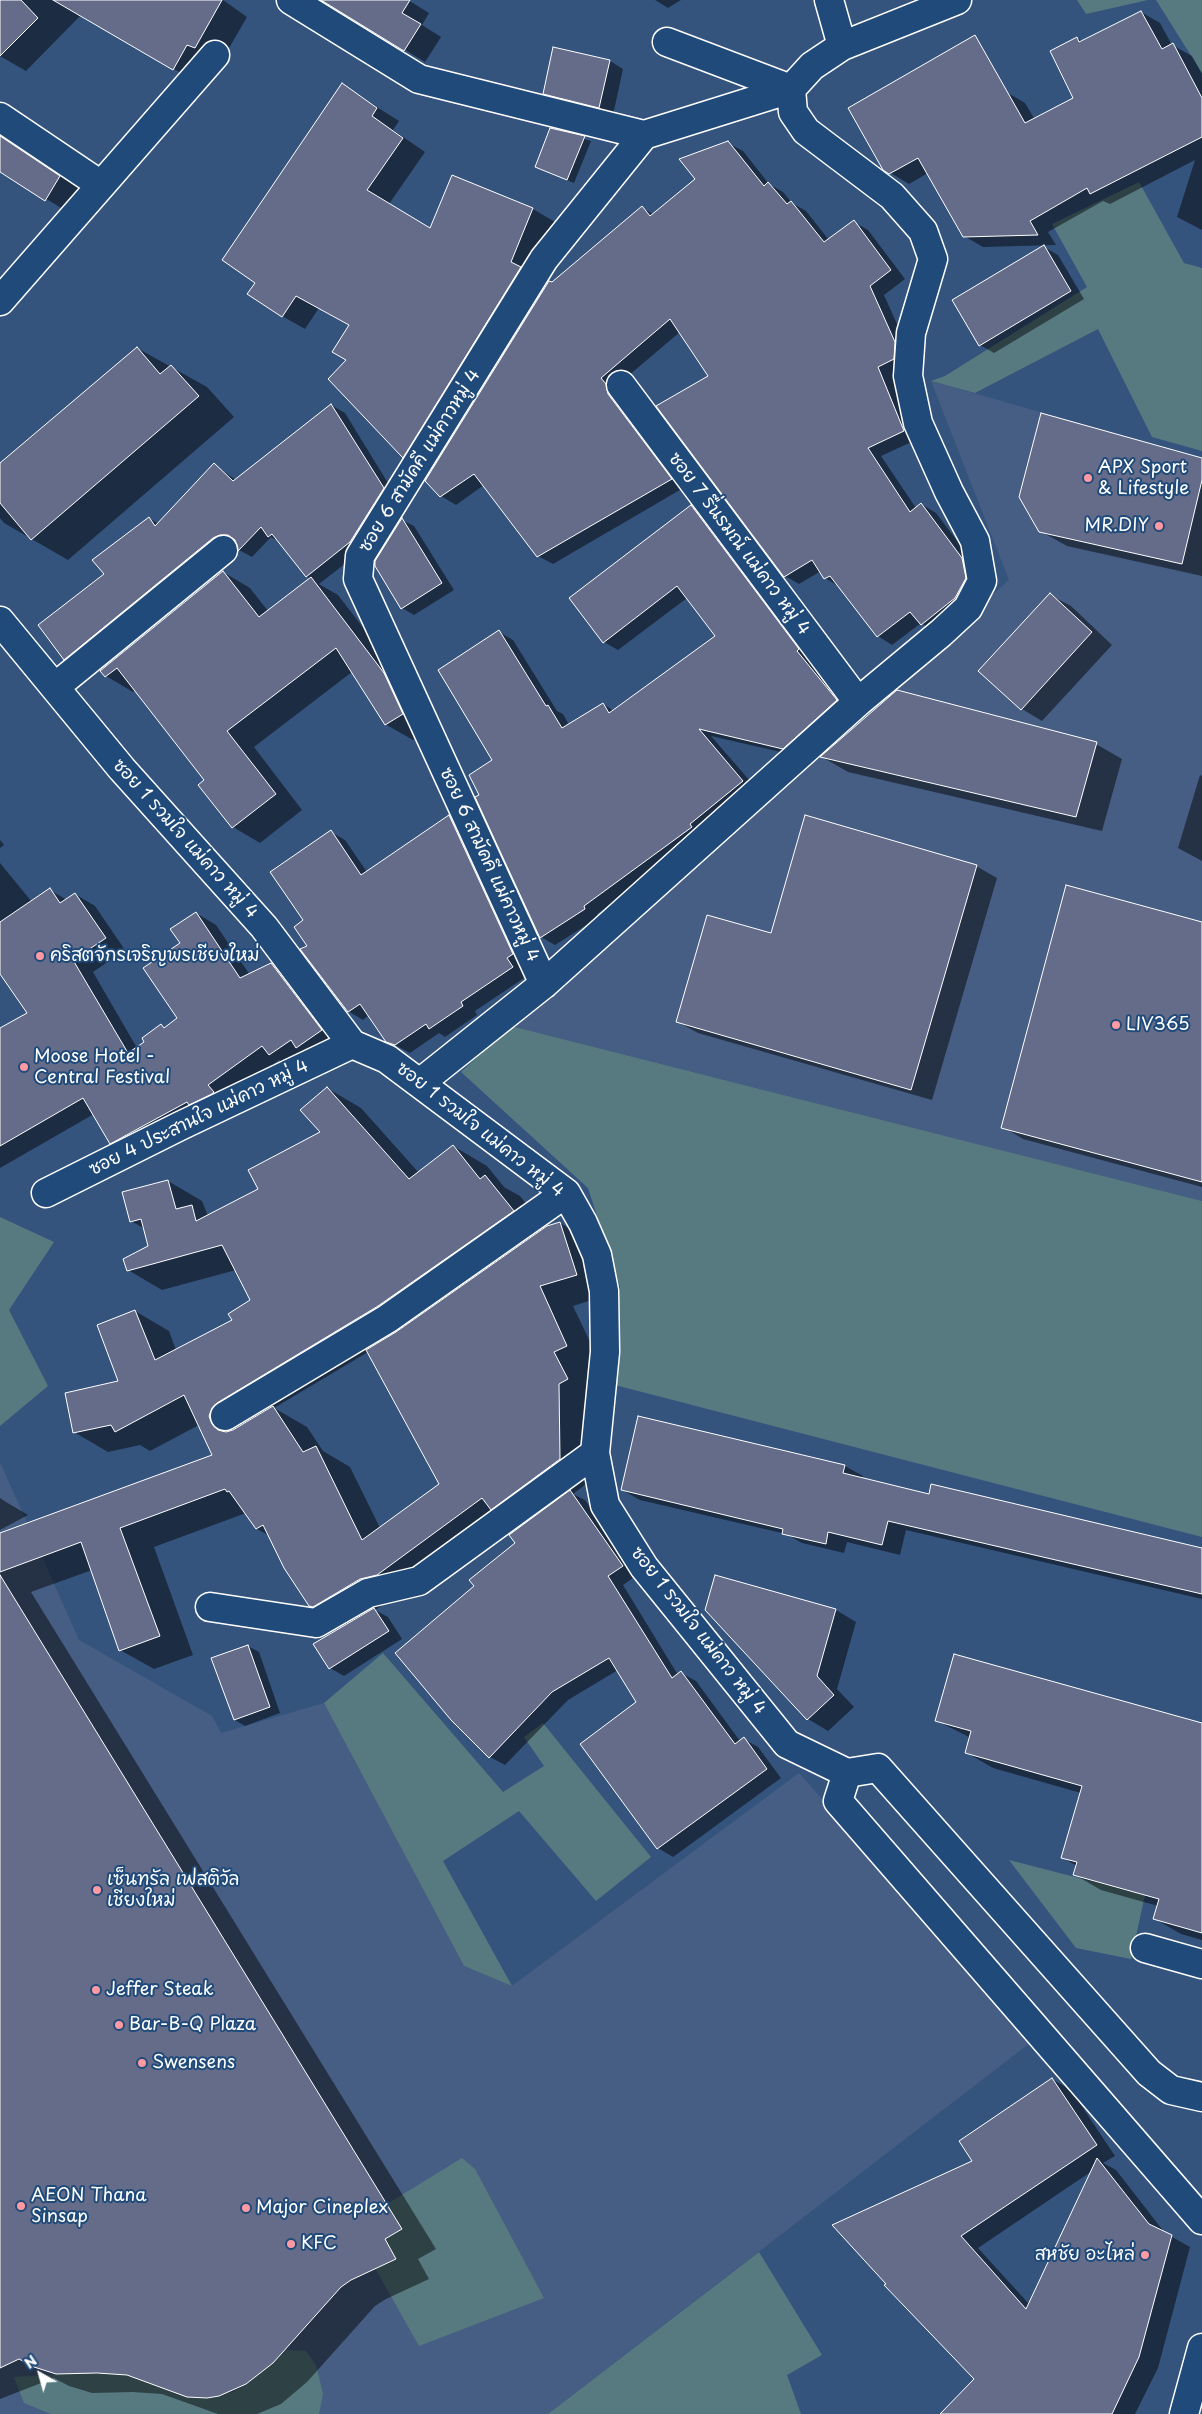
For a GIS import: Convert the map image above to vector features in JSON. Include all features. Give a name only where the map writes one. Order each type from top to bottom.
[{"type":"street","points":[[291,0],[419,79],[644,135],[791,89],[812,66],[842,46],[957,0]]},
{"type":"street","points":[[829,0],[842,46]]},
{"type":"street","points":[[667,42],[791,89]]},
{"type":"street","points":[[0,301],[215,55]]},
{"type":"street","points":[[421,1082],[544,984],[858,702],[968,608],[982,580],[975,541],[949,492],[918,424],[908,376],[911,334],[933,259],[923,231],[892,196],[806,131],[793,112],[791,89]]},
{"type":"street","points":[[0,118],[100,185]]},
{"type":"street","name":"ซอย 6 สามัคคี แม่คาวหมู่ 4","points":[[544,984],[358,579],[360,556],[544,259],[644,135]]},
{"type":"street","name":"ซอย 7 รื่นรมณ์ แม่คาว หมู่ 4","points":[[621,385],[858,702]]},
{"type":"street","points":[[55,687],[223,550]]},
{"type":"street","name":"ซอย 1 รวมใจ แม่คาว หมู่ 4","points":[[0,621],[122,769],[264,927],[352,1044],[387,1059],[421,1082],[566,1193],[583,1223],[597,1255],[604,1291],[605,1352],[595,1453],[605,1505],[644,1567],[787,1744],[847,1774]]},
{"type":"street","name":"ซอย 4 ประสานใจ แม่คาว หมู่ 4","points":[[46,1193],[180,1126],[352,1044]]},
{"type":"street","points":[[225,1416],[387,1319],[566,1193]]},
{"type":"street","points":[[210,1608],[316,1623],[368,1593],[419,1581],[595,1453]]},
{"type":"street","points":[[1202,2097],[1171,2090],[1149,2073],[1106,2027],[878,1768],[847,1774],[838,1801],[1202,2220]]},
{"type":"street","points":[[1145,1948],[1202,1964]]},
{"type":"street","points":[[1184,2414],[1202,2348]]},
{"type":"shaded area","points":[[931,381],[1202,458],[1202,1201],[511,1026],[1009,580]]},
{"type":"shaded area","points":[[0,1462],[79,1640],[212,1716],[221,1733],[324,1703],[464,1966],[512,1986],[799,1773],[1035,2039],[548,2414],[0,2414]]},
{"type":"green space","points":[[1077,0],[1148,0],[1086,14]]},
{"type":"green space","points":[[1156,0],[1202,0],[1202,73]]},
{"type":"green space","points":[[1139,182],[1184,263],[1202,268],[1202,451],[1152,437],[1098,329],[975,393],[931,381],[945,376],[1087,287],[1052,224]]},
{"type":"green space","points":[[511,1026],[1202,1201],[1202,1537],[611,1384],[620,1287],[588,1188],[461,1072]]},
{"type":"green space","points":[[0,1217],[54,1242],[9,1310],[48,1386],[0,1426]]},
{"type":"green space","points":[[383,1653],[503,1792],[544,1766],[524,1737],[543,1723],[651,1857],[596,1901],[519,1811],[443,1861],[512,1986],[464,1966],[324,1703]]},
{"type":"green space","points":[[1009,1860],[1145,1895],[1131,1959],[1076,1948]]},
{"type":"green space","points":[[462,2158],[475,2169],[544,2298],[419,2346],[375,2268],[395,2259],[385,2239],[402,2229],[387,2204]]},
{"type":"green space","points":[[759,2252],[822,2355],[787,2375],[801,2414],[548,2414]]},
{"type":"green space","points":[[285,2350],[306,2351],[316,2365],[323,2394],[319,2414],[51,2414],[24,2403],[14,2377],[85,2373],[127,2375],[187,2397],[207,2398],[233,2392],[246,2384],[273,2363]]},
{"type":"building","points":[[0,0],[21,0],[38,18],[0,56]]},
{"type":"building","points":[[53,0],[222,0],[195,48],[187,45],[173,70]]},
{"type":"building","points":[[321,0],[410,0],[402,13],[421,24],[404,51]]},
{"type":"building","points":[[1141,11],[1162,49],[1173,43],[1202,98],[1202,137],[1090,194],[1087,188],[1030,221],[1038,235],[963,237],[918,158],[889,174],[883,170],[848,108],[975,35],[1025,123],[1073,98],[1050,51],[1077,37],[1079,42]]},
{"type":"building","points":[[553,47],[610,60],[599,108],[543,94]]},
{"type":"building","points":[[342,83],[377,108],[372,116],[403,138],[367,190],[430,228],[452,175],[533,208],[511,262],[521,267],[403,458],[328,379],[346,360],[332,352],[349,325],[296,296],[282,317],[247,294],[255,283],[222,260]]},
{"type":"building","points":[[550,128],[585,136],[567,180],[535,167]]},
{"type":"building","points":[[0,136],[60,176],[45,201],[0,172]]},
{"type":"building","points":[[728,141],[764,186],[768,182],[787,204],[791,201],[824,242],[854,220],[891,270],[870,286],[895,342],[894,359],[878,367],[904,431],[868,448],[910,512],[921,503],[962,558],[966,578],[955,598],[921,625],[910,612],[877,637],[830,576],[824,579],[812,560],[784,577],[656,406],[708,376],[670,319],[601,378],[606,384],[608,394],[672,479],[537,557],[474,474],[440,497],[425,481],[549,281],[552,282],[642,206],[650,216],[695,179],[679,159]]},
{"type":"building","points":[[1044,245],[1071,291],[979,346],[952,300]]},
{"type":"building","points":[[137,347],[160,374],[171,365],[199,396],[31,540],[0,503],[0,463]]},
{"type":"building","points":[[331,404],[384,488],[350,542],[306,577],[272,534],[268,537],[261,527],[238,551],[235,540],[228,535],[220,535],[213,538],[64,660],[38,625],[104,574],[92,560],[149,517],[155,526],[214,463],[233,481]]},
{"type":"building","points":[[1041,413],[1202,458],[1202,480],[1182,564],[1039,532],[1019,497]]},
{"type":"building","points":[[691,505],[799,649],[797,651],[837,700],[783,749],[699,729],[743,781],[690,824],[692,827],[584,906],[585,909],[540,938],[475,797],[479,795],[469,775],[492,760],[438,670],[499,630],[546,706],[548,705],[562,728],[603,703],[609,713],[715,636],[677,586],[603,643],[569,598]]},
{"type":"building","points":[[402,518],[442,583],[401,609],[375,566],[375,561]]},
{"type":"building","points":[[223,571],[259,617],[311,577],[384,673],[403,714],[385,725],[336,648],[227,731],[276,794],[232,828],[198,785],[204,780],[117,668],[105,677],[100,671]]},
{"type":"building","points":[[1050,593],[1092,632],[1021,710],[978,671]]},
{"type":"building","points":[[897,690],[1097,742],[1076,817],[820,757]]},
{"type":"building","points":[[449,815],[513,954],[507,958],[513,967],[461,1002],[463,1006],[429,1029],[426,1024],[395,1045],[386,1042],[360,1004],[348,1012],[300,949],[307,946],[294,927],[303,920],[270,872],[331,830],[361,875]]},
{"type":"building","points":[[805,815],[977,865],[911,1090],[676,1022],[707,915],[771,933]]},
{"type":"building","name":"LIV365","points":[[1066,885],[1202,922],[1202,1182],[1001,1128]]},
{"type":"building","points":[[50,888],[60,903],[75,893],[106,938],[73,960],[128,1053],[144,1042],[142,1038],[161,1024],[164,1028],[177,1018],[143,968],[180,943],[170,929],[196,912],[240,978],[271,963],[322,1030],[296,1048],[291,1040],[269,1055],[262,1046],[208,1085],[214,1092],[212,1094],[189,1105],[187,1102],[110,1144],[83,1098],[0,1146],[0,1028],[27,1013],[0,974],[0,922]]},
{"type":"building","points":[[327,1087],[409,1179],[453,1145],[480,1179],[485,1175],[514,1211],[378,1306],[217,1403],[212,1408],[209,1416],[212,1424],[218,1430],[226,1432],[233,1430],[273,1406],[303,1452],[316,1446],[362,1540],[439,1484],[366,1350],[396,1332],[547,1226],[560,1222],[577,1275],[540,1286],[567,1346],[554,1352],[568,1379],[559,1384],[560,1459],[491,1510],[482,1498],[377,1575],[360,1579],[313,1607],[309,1606],[284,1568],[263,1525],[256,1529],[229,1491],[227,1492],[225,1489],[120,1528],[160,1636],[119,1651],[81,1542],[0,1572],[0,1533],[212,1455],[184,1395],[115,1432],[111,1425],[73,1433],[65,1393],[118,1381],[97,1325],[135,1310],[155,1360],[232,1320],[228,1314],[250,1300],[222,1245],[127,1271],[123,1259],[148,1246],[141,1219],[130,1222],[122,1192],[168,1180],[176,1209],[192,1205],[196,1221],[258,1189],[248,1170],[320,1132],[300,1110]]},
{"type":"building","points":[[638,1416],[845,1465],[843,1473],[929,1494],[931,1484],[1202,1548],[1202,1594],[888,1521],[882,1545],[828,1532],[826,1544],[782,1534],[783,1529],[621,1490]]},
{"type":"building","points":[[570,1490],[623,1566],[608,1576],[672,1678],[681,1671],[735,1744],[744,1737],[767,1769],[657,1849],[580,1744],[636,1702],[609,1658],[552,1692],[489,1758],[451,1720],[395,1653],[474,1586],[469,1580],[515,1543],[509,1535]]},
{"type":"building","name":"เซ็นทรัล เฟสติวัล เชียงใหม่","points":[[0,1575],[402,2229],[385,2239],[396,2259],[351,2280],[341,2287],[273,2363],[246,2384],[219,2396],[207,2398],[187,2397],[127,2375],[97,2373],[56,2374],[34,2367],[19,2359],[0,2368]]},
{"type":"building","points":[[715,1575],[836,1609],[817,1676],[834,1695],[807,1720],[705,1610]]},
{"type":"building","points":[[374,1608],[389,1631],[329,1669],[313,1644]]},
{"type":"building","points":[[248,1645],[270,1707],[234,1720],[211,1658]]},
{"type":"building","points":[[954,1654],[1202,1723],[1202,1933],[1153,1919],[1159,1899],[1073,1875],[1077,1862],[1061,1858],[1082,1786],[965,1753],[971,1731],[935,1721]]},
{"type":"building","points":[[1052,2078],[1097,2145],[961,2236],[1026,2309],[1097,2158],[1149,2224],[1172,2235],[1139,2357],[1112,2414],[940,2414],[974,2379],[884,2285],[886,2284],[832,2225],[972,2161],[959,2141]]},
{"type":"place","name":"APX Sport & Lifestyle","points":[[1088,478]]},
{"type":"place","name":"MR.DIY","points":[[1159,526]]},
{"type":"place","name":"คริสตจักรเจริญพรเชียงใหม่","points":[[40,956]]},
{"type":"place","name":"LIV365","points":[[1116,1025]]},
{"type":"place","name":"Moose Hotel - Central Festival","points":[[24,1067]]},
{"type":"place","name":"เซ็นทรัล เฟสติวัล เชียงใหม่","points":[[97,1890]]},
{"type":"place","name":"Jeffer Steak","points":[[96,1990]]},
{"type":"place","name":"Bar-B-Q Plaza","points":[[119,2025]]},
{"type":"place","name":"Swensens","points":[[142,2063]]},
{"type":"place","name":"AEON Thana Sinsap","points":[[21,2206]]},
{"type":"place","name":"Major Cineplex","points":[[246,2208]]},
{"type":"place","name":"KFC","points":[[291,2244]]},
{"type":"place","name":"สหชัย อะไหล่","points":[[1145,2255]]}]
